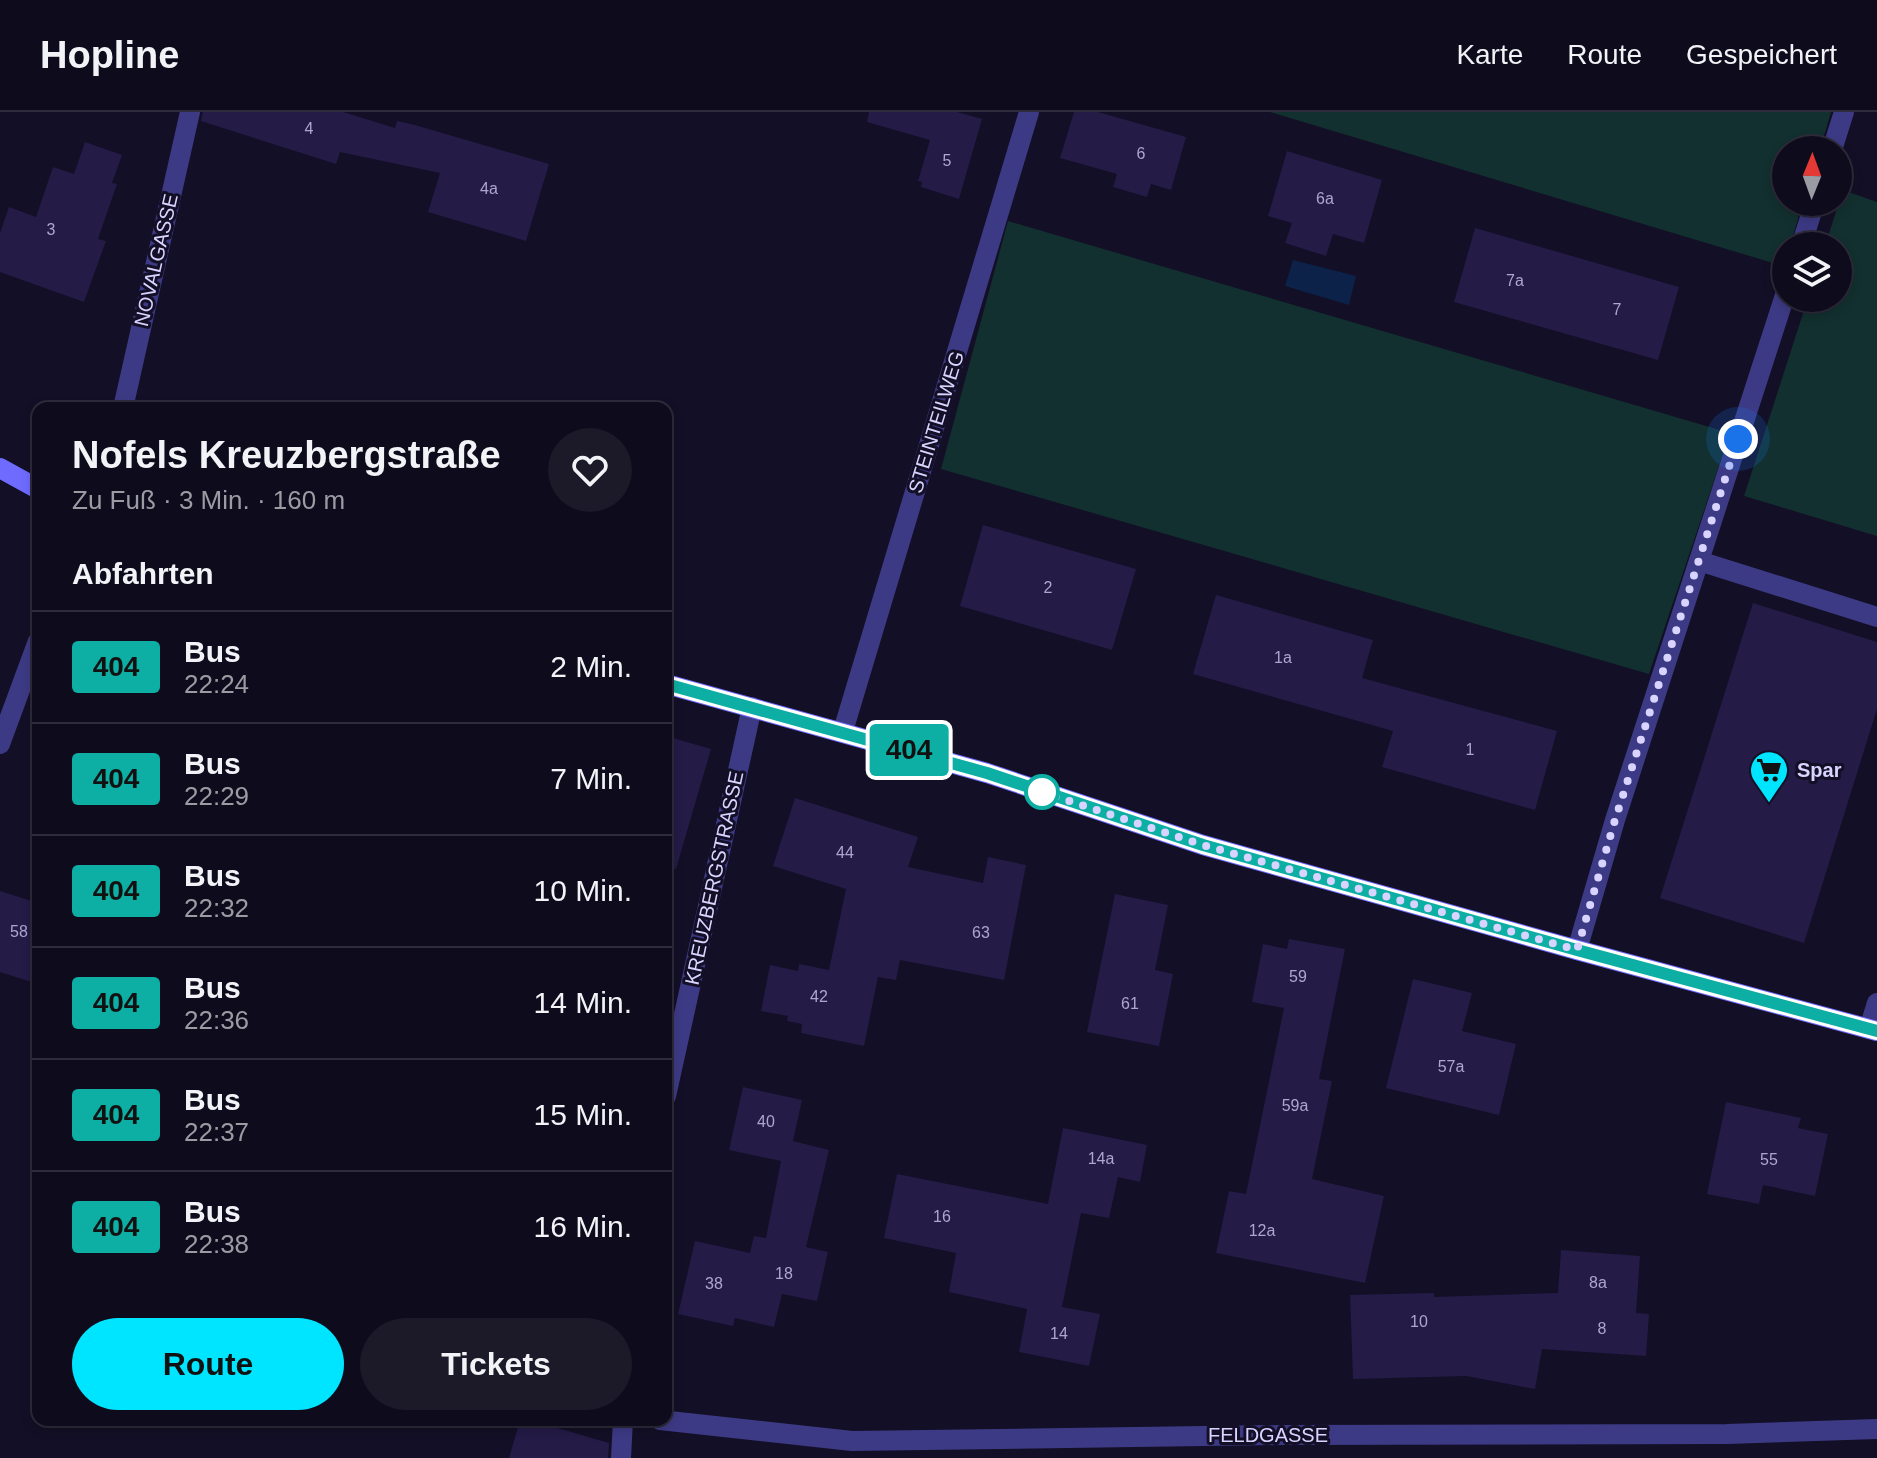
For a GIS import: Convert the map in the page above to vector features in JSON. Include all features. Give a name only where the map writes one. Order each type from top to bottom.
[{"type":"main road","points":[[0,468],[32,486]]},
{"type":"main road","points":[[672,686],[987,773],[1203,845],[1873,1030]]},
{"type":"street","name":"NOVALGASSE","points":[[124,402],[190,112]]},
{"type":"street","name":"STEINTEILWEG","points":[[843,731],[1029,112]]},
{"type":"street","points":[[1836,136],[1844,112]]},
{"type":"street","points":[[1577,950],[1615,820],[1780,312]]},
{"type":"street","points":[[1699,561],[1877,617]]},
{"type":"street","points":[[0,744],[32,657]]},
{"type":"street","name":"KREUZBERGSTRASSE","points":[[672,1069],[752,707]]},
{"type":"street","points":[[1873,1030],[1877,1003]]},
{"type":"street","name":"FELDGASSE","points":[[672,1421],[852,1441],[1280,1435],[1727,1434],[1877,1429]]},
{"type":"street","points":[[621,1458],[623,1426]]},
{"type":"green space","points":[[1270,112],[1831,112],[1824,136],[1772,136],[1772,216],[1799,216],[1794,232],[1772,232],[1772,263]]},
{"type":"green space","points":[[1852,193],[1877,202],[1877,536],[1744,496],[1803,312],[1852,312],[1852,232],[1830,232],[1835,216],[1852,216]]},
{"type":"green space","points":[[1008,221],[1730,433],[1649,674],[941,469]]},
{"type":"water","points":[[1293,260],[1356,276],[1349,305],[1285,286]]},
{"type":"building","points":[[203,112],[343,112],[395,128],[397,121],[415,125],[549,164],[526,241],[428,212],[440,173],[340,152],[336,164],[201,121]]},
{"type":"building","points":[[869,112],[957,112],[982,119],[959,199],[921,187],[922,182],[918,181],[930,140],[867,122]]},
{"type":"building","points":[[1074,112],[1098,112],[1186,137],[1171,190],[1151,184],[1147,197],[1113,187],[1117,174],[1060,158]]},
{"type":"building","points":[[85,142],[122,155],[112,183],[117,184],[98,239],[106,241],[84,302],[0,272],[0,233],[9,207],[36,217],[53,167],[74,174]]},
{"type":"building","points":[[1287,151],[1382,180],[1364,243],[1333,234],[1326,256],[1285,243],[1292,223],[1268,216]]},
{"type":"building","points":[[1475,228],[1679,287],[1658,360],[1454,302]]},
{"type":"building","points":[[983,525],[1136,569],[1112,650],[960,606]]},
{"type":"building","points":[[1216,595],[1373,640],[1362,678],[1557,731],[1535,810],[1382,767],[1393,731],[1193,674]]},
{"type":"building","name":"Spar","points":[[1753,603],[1877,642],[1877,709],[1804,943],[1660,898]]},
{"type":"building","points":[[672,738],[711,749],[676,869],[672,868]]},
{"type":"building","points":[[795,798],[918,837],[908,867],[983,883],[988,857],[1026,865],[1004,980],[900,960],[896,980],[878,977],[864,1046],[801,1033],[802,1024],[787,1021],[788,1016],[761,1011],[770,965],[798,971],[799,964],[829,970],[846,889],[773,866]]},
{"type":"building","points":[[0,891],[32,901],[32,982],[0,972]]},
{"type":"building","points":[[1115,894],[1168,905],[1155,970],[1173,974],[1159,1046],[1087,1032]]},
{"type":"building","points":[[1289,939],[1345,949],[1319,1079],[1332,1081],[1312,1179],[1384,1196],[1365,1283],[1216,1253],[1229,1191],[1246,1194],[1284,1008],[1252,1002],[1263,944],[1287,949]]},
{"type":"building","points":[[1413,979],[1472,993],[1462,1031],[1516,1044],[1499,1115],[1386,1088]]},
{"type":"building","points":[[743,1087],[802,1100],[793,1141],[829,1150],[806,1247],[828,1252],[817,1301],[782,1294],[774,1327],[735,1318],[733,1326],[678,1314],[695,1241],[750,1253],[754,1236],[766,1238],[781,1161],[729,1150]]},
{"type":"building","points":[[1726,1102],[1801,1118],[1798,1128],[1828,1134],[1815,1196],[1763,1185],[1759,1204],[1707,1194]]},
{"type":"building","points":[[1063,1128],[1147,1145],[1140,1182],[1118,1177],[1109,1218],[1081,1213],[1062,1307],[1100,1314],[1089,1366],[1019,1352],[1027,1309],[949,1292],[956,1253],[884,1238],[897,1174],[1048,1204]]},
{"type":"building","points":[[1561,1250],[1640,1256],[1636,1313],[1649,1314],[1646,1356],[1542,1349],[1535,1389],[1466,1376],[1353,1379],[1350,1295],[1434,1293],[1434,1297],[1558,1293]]},
{"type":"building","points":[[518,1426],[554,1426],[609,1443],[608,1458],[509,1458]]},
{"type":"bus line","name":"404","points":[[672,686],[987,773],[1203,845],[1877,1031]]},
{"type":"place","name":"Spar","points":[[1769,804]]},
{"type":"route","points":[[1042,792],[1203,845],[1577,950],[1615,820],[1738,439]]}]
